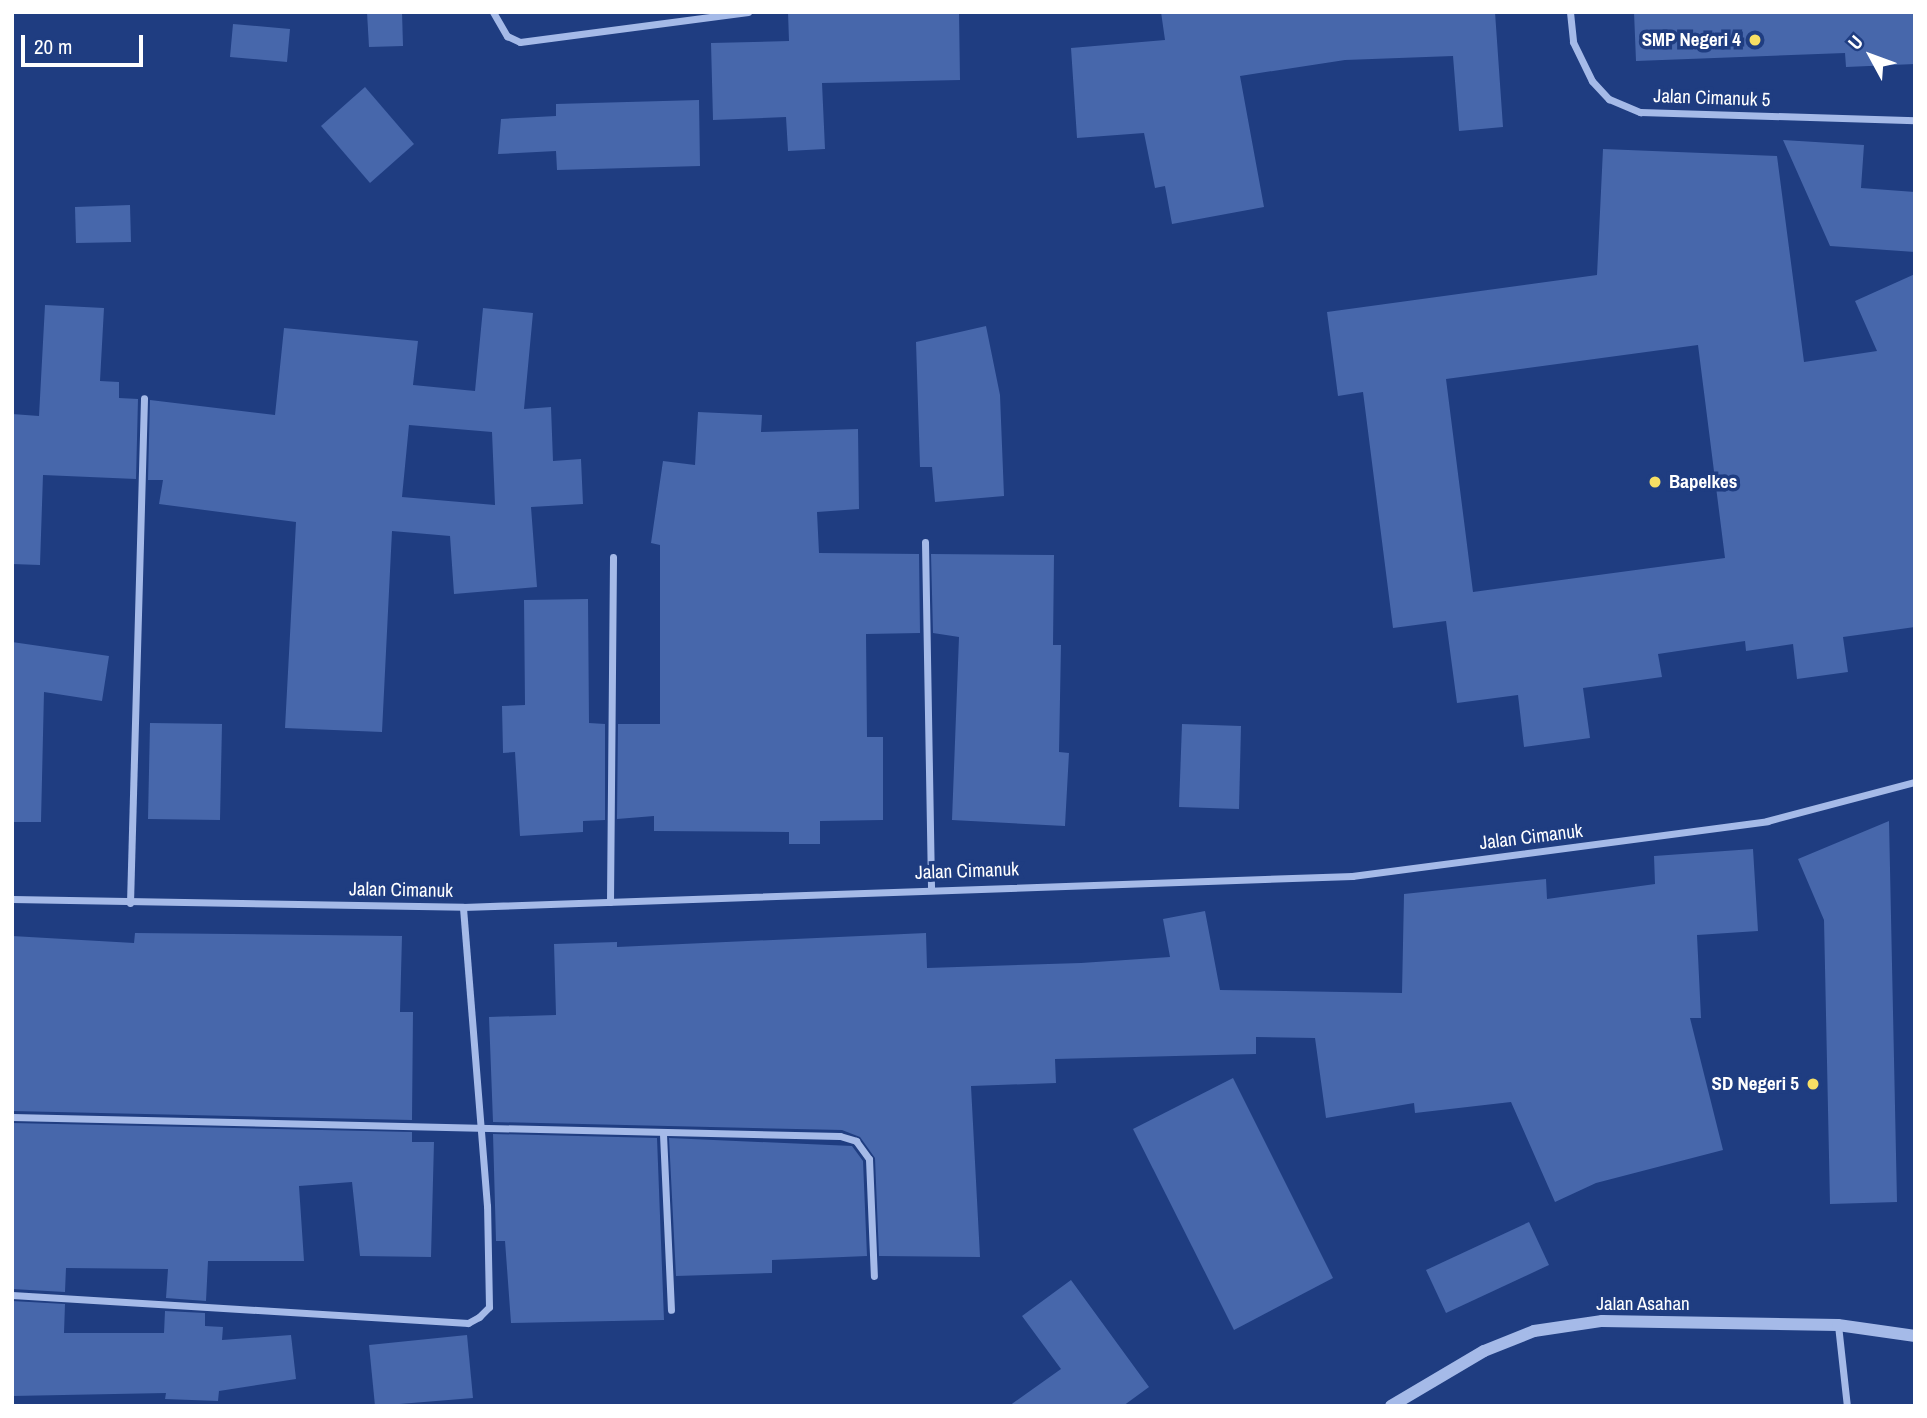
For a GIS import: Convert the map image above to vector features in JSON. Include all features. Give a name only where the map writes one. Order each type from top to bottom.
[{"type":"street","points":[[493,12],[507,36],[520,42],[748,12]]},
{"type":"street","name":"Jalan Cimanuk 5","points":[[1570,12],[1573,42],[1592,81],[1609,99],[1640,112],[1915,120]]},
{"type":"street","points":[[130,903],[144,398]]},
{"type":"street","points":[[925,542],[930,888]]},
{"type":"street","points":[[610,902],[613,557]]},
{"type":"street","name":"Jalan Cimanuk","points":[[12,899],[464,907],[930,888],[1352,876],[1767,821],[1915,782]]},
{"type":"street","points":[[12,1295],[468,1323],[489,1307],[482,1131],[464,907]]},
{"type":"street","points":[[12,1117],[482,1131],[663,1133],[856,1141],[872,1174],[874,1276]]},
{"type":"street","points":[[663,1133],[671,1310]]},
{"type":"street","name":"Jalan Asahan","points":[[1391,1406],[1484,1351],[1534,1331],[1602,1321],[1838,1325],[1915,1336]]},
{"type":"street","points":[[1838,1325],[1847,1406]]},
{"type":"building","points":[[367,12],[402,12],[403,46],[369,47]]},
{"type":"building","points":[[788,12],[959,12],[960,80],[822,83],[825,149],[788,151],[786,117],[713,120],[711,43],[789,41]]},
{"type":"building","points":[[1161,12],[1495,12],[1503,127],[1459,131],[1453,56],[1345,60],[1240,76],[1264,207],[1172,224],[1165,186],[1155,188],[1144,133],[1077,138],[1071,48],[1165,40]]},
{"type":"building","name":"SMP Negeri 4","points":[[1634,12],[1915,12],[1915,64],[1846,67],[1845,53],[1636,61]]},
{"type":"building","points":[[233,24],[290,29],[287,62],[230,57]]},
{"type":"building","points":[[365,87],[414,144],[370,183],[321,126]]},
{"type":"building","points":[[699,100],[700,166],[557,170],[556,151],[498,154],[501,119],[556,116],[556,104]]},
{"type":"building","points":[[1783,140],[1864,145],[1861,188],[1915,192],[1915,252],[1830,246]]},
{"type":"building","points":[[1603,149],[1777,156],[1804,362],[1877,351],[1855,301],[1915,274],[1915,627],[1843,637],[1848,672],[1797,679],[1793,644],[1746,651],[1745,641],[1658,654],[1662,677],[1583,688],[1590,738],[1524,747],[1518,695],[1457,703],[1446,621],[1393,628],[1363,392],[1338,396],[1327,312],[1597,275]],"holes":[[[1698,345],[1725,558],[1473,592],[1446,379]]]},
{"type":"building","points":[[130,205],[131,242],[76,243],[75,207]]},
{"type":"building","points":[[45,305],[104,308],[100,381],[119,382],[119,398],[138,399],[136,479],[43,475],[40,565],[12,564],[12,414],[39,416]]},
{"type":"building","points":[[483,308],[533,313],[524,409],[551,407],[553,461],[581,459],[583,504],[531,507],[537,587],[454,594],[450,536],[392,531],[382,732],[285,728],[296,522],[159,504],[163,480],[148,480],[150,400],[275,415],[284,328],[418,341],[413,385],[475,391]],"holes":[[[409,425],[492,432],[495,505],[402,497]]]},
{"type":"building","points":[[986,326],[1000,395],[1004,496],[935,502],[932,467],[920,467],[916,342]]},
{"type":"building","points":[[698,412],[762,415],[761,432],[858,429],[859,509],[817,512],[819,553],[919,554],[920,633],[866,634],[867,737],[883,737],[883,820],[820,821],[820,844],[789,844],[789,832],[654,831],[654,816],[617,819],[618,724],[660,724],[660,545],[651,543],[663,461],[695,465]]},
{"type":"building","points":[[931,554],[1054,555],[1053,645],[1061,645],[1059,752],[1069,753],[1065,826],[952,820],[959,637],[933,633]]},
{"type":"building","points":[[588,599],[589,723],[605,724],[605,820],[583,821],[583,832],[520,836],[515,752],[503,753],[502,706],[525,705],[524,600]]},
{"type":"building","points":[[12,642],[109,656],[102,701],[44,692],[41,822],[12,822]]},
{"type":"building","points":[[150,723],[222,724],[220,820],[148,819]]},
{"type":"building","points":[[1182,724],[1241,726],[1239,809],[1179,807]]},
{"type":"building","points":[[1889,821],[1897,1202],[1830,1204],[1824,920],[1798,859]]},
{"type":"building","points":[[1753,849],[1758,931],[1697,935],[1701,1018],[1690,1018],[1723,1150],[1596,1183],[1555,1202],[1511,1102],[1415,1113],[1414,1103],[1326,1118],[1315,1038],[1256,1037],[1256,1054],[1055,1059],[1056,1083],[971,1086],[980,1257],[879,1256],[875,1158],[860,1137],[842,1130],[493,1122],[489,1017],[556,1015],[554,944],[617,942],[617,947],[926,933],[927,968],[1081,963],[1170,957],[1163,919],[1205,911],[1220,990],[1402,993],[1404,894],[1546,879],[1547,899],[1655,884],[1654,856]]},
{"type":"building","points":[[135,933],[402,936],[400,1012],[413,1012],[412,1120],[12,1111],[12,936],[134,943]]},
{"type":"building","points":[[1233,1078],[1333,1278],[1234,1330],[1133,1129]]},
{"type":"building","points":[[12,1123],[412,1132],[412,1142],[434,1142],[431,1257],[360,1256],[352,1182],[299,1186],[304,1261],[208,1261],[206,1301],[166,1298],[168,1269],[66,1268],[65,1292],[12,1289]]},
{"type":"building","points":[[493,1134],[657,1138],[664,1320],[511,1323],[505,1241],[496,1241]]},
{"type":"building","points":[[669,1138],[852,1146],[863,1161],[867,1256],[772,1260],[772,1273],[676,1276]]},
{"type":"building","points":[[1529,1222],[1549,1265],[1446,1313],[1426,1270]]},
{"type":"building","points":[[1071,1280],[1149,1387],[1123,1406],[1009,1406],[1061,1369],[1022,1316]]},
{"type":"building","points":[[12,1301],[65,1304],[64,1333],[164,1333],[165,1311],[205,1313],[205,1326],[223,1327],[222,1340],[291,1335],[296,1379],[219,1391],[218,1401],[165,1399],[166,1393],[12,1396]]},
{"type":"building","points":[[467,1335],[473,1398],[375,1406],[369,1345]]},
{"type":"place","name":"SMP Negeri 4","points":[[1755,40]]},
{"type":"place","name":"Bapelkes","points":[[1655,482]]},
{"type":"place","name":"SD Negeri 5","points":[[1813,1084]]}]
